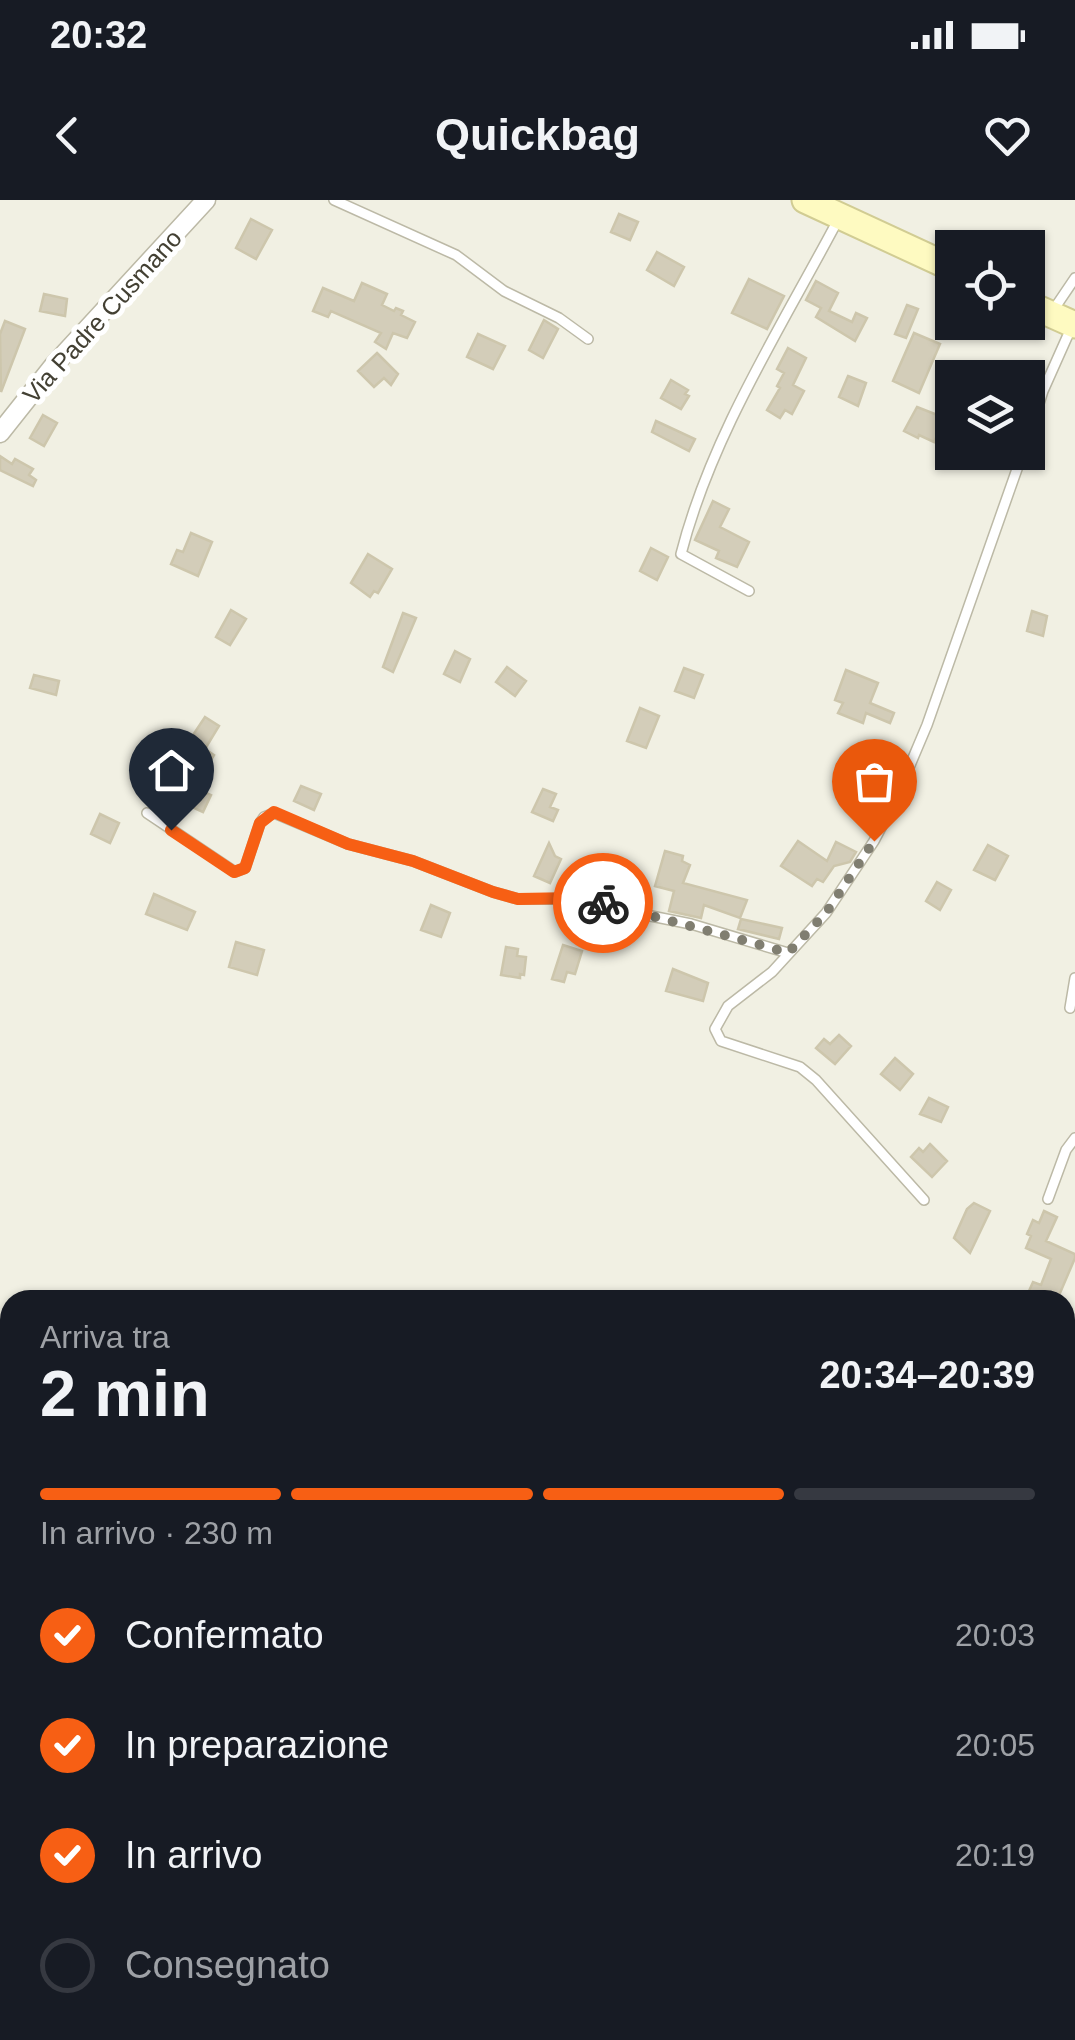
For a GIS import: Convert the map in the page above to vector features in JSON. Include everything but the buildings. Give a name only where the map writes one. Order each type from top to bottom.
[{"type":"street","name":"Via Padre Cusmano","points":[[0,433],[54,365],[206,200]]},
{"type":"street","points":[[806,200],[935,260]]},
{"type":"lane","points":[[334,200],[456,255],[504,290],[588,338]]},
{"type":"lane","points":[[750,591],[681,554],[691,515],[740,406],[840,216]]},
{"type":"lane","points":[[1045,380],[1056,317],[1075,278]]},
{"type":"lane","points":[[924,1200],[816,1080],[800,1067],[721,1041],[715,1029],[728,1006],[797,948],[849,881],[894,804],[926,725],[1016,470]]},
{"type":"lane","points":[[147,813],[234,872],[245,868],[260,823],[274,812],[348,844],[413,861],[518,899],[575,898],[606,903],[788,953]]},
{"type":"lane","points":[[1070,1008],[1075,978]]},
{"type":"lane","points":[[1048,1198],[1066,1150],[1075,1138]]},
{"type":"way so far","points":[[603,903],[788,953],[797,948],[826,913],[874,841]]},
{"type":"route","points":[[171,830],[234,872],[245,868],[260,823],[274,812],[348,844],[413,861],[518,899],[575,898],[603,903]]}]
